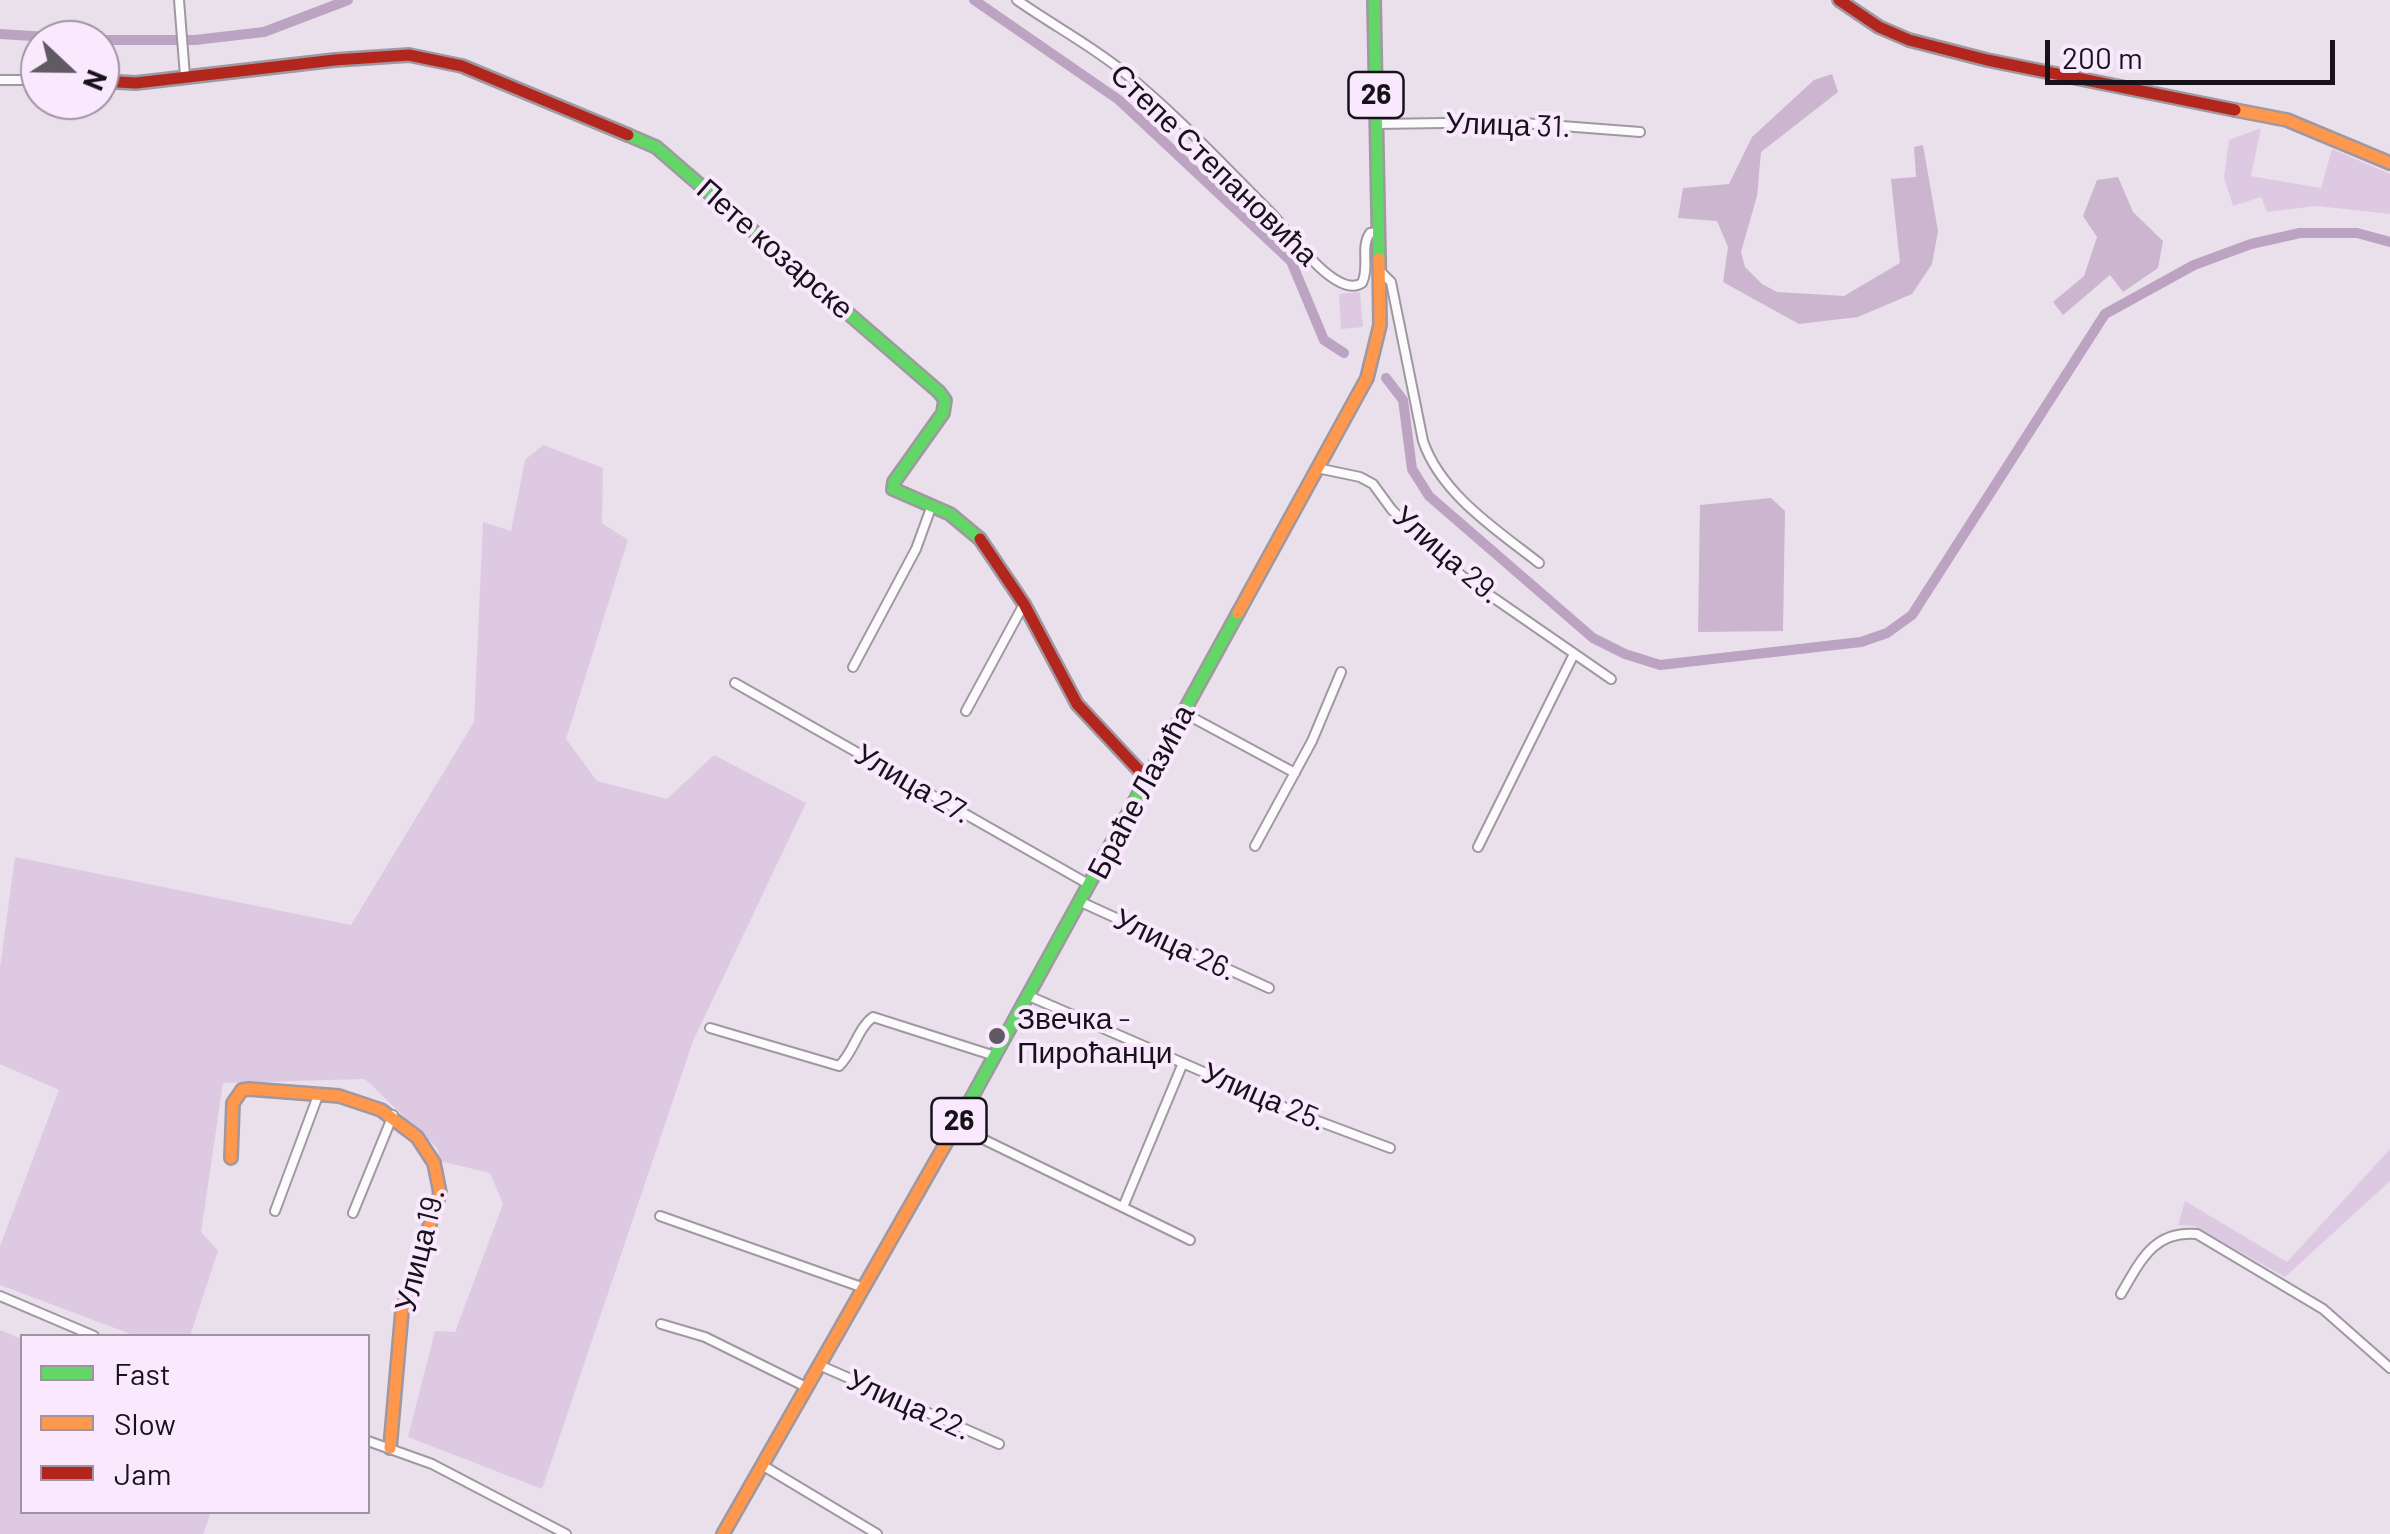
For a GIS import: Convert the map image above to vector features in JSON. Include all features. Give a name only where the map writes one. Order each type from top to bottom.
[{"type":"main road","name":"Браће Лазића","points":[[723,1534],[1029,996],[1371,366],[1380,325],[1374,0]]},
{"type":"main road","points":[[1839,0],[1879,27],[1910,40],[1994,62],[2301,124],[2390,163]]},
{"type":"main road","name":"Пете козарске","points":[[120,82],[335,60],[421,56],[462,66],[656,146],[939,392],[945,400],[943,414],[892,486],[898,494],[932,504],[968,527],[983,542],[1024,604],[1076,704],[1148,780]]},
{"type":"main road","points":[[231,1158],[234,1103],[242,1090],[319,1094],[393,1114]]},
{"type":"main road","name":"Улица 19.","points":[[390,1448],[402,1311],[440,1193],[440,1177],[433,1158],[393,1114]]},
{"type":"street","points":[[179,0],[185,76]]},
{"type":"street","name":"Степе Степановића","points":[[1017,0],[1086,44],[1148,92],[1334,281],[1353,287],[1362,284],[1366,276],[1366,239],[1370,233],[1378,232]]},
{"type":"street","name":"Улица 31.","points":[[1376,124],[1510,122],[1640,132]]},
{"type":"street","points":[[1380,271],[1391,282],[1423,441],[1431,460],[1455,492],[1539,563]]},
{"type":"street","name":"Улица 29.","points":[[1317,468],[1360,477],[1373,484],[1392,510],[1462,576],[1611,680]]},
{"type":"street","points":[[853,667],[916,549],[932,504]]},
{"type":"street","points":[[966,711],[1024,604]]},
{"type":"street","points":[[1478,848],[1574,654]]},
{"type":"street","points":[[1256,846],[1295,773],[1341,672]]},
{"type":"street","name":"Улица 27.","points":[[736,684],[1090,885]]},
{"type":"street","points":[[1184,713],[1295,773]]},
{"type":"street","name":"Улица 26.","points":[[1081,902],[1269,988]]},
{"type":"street","name":"Улица 25.","points":[[1029,996],[1302,1115],[1390,1148]]},
{"type":"street","points":[[710,1028],[839,1066],[850,1056],[864,1023],[872,1017],[995,1056]]},
{"type":"street","points":[[1123,1208],[1183,1063]]},
{"type":"street","points":[[275,1211],[319,1094]]},
{"type":"street","points":[[353,1213],[393,1114]]},
{"type":"street","points":[[956,1126],[1190,1240]]},
{"type":"street","points":[[660,1216],[864,1288]]},
{"type":"street","points":[[2121,1294],[2138,1264],[2166,1236],[2177,1232],[2197,1234],[2323,1309],[2390,1368]]},
{"type":"street","points":[[0,1296],[89,1334]]},
{"type":"street","points":[[660,1324],[706,1337],[806,1387]]},
{"type":"street","name":"Улица 22.","points":[[819,1365],[999,1444]]},
{"type":"street","points":[[370,1442],[432,1464],[566,1534]]},
{"type":"street","points":[[762,1466],[877,1534]]},
{"type":"shaded area","points":[[1832,74],[1838,92],[1761,152],[1757,196],[1741,252],[1745,267],[1777,292],[1844,296],[1900,263],[1891,179],[1916,177],[1914,147],[1923,145],[1938,231],[1932,264],[1912,294],[1858,317],[1799,324],[1723,282],[1728,247],[1717,221],[1678,218],[1683,188],[1729,184],[1752,137],[1814,80]]},
{"type":"shaded area","points":[[2261,128],[2251,176],[2321,188],[2332,149],[2390,174],[2390,214],[2316,206],[2267,212],[2261,197],[2233,206],[2224,178],[2229,140]]},
{"type":"shaded area","points":[[2118,177],[2133,212],[2163,241],[2158,268],[2123,292],[2110,275],[2063,315],[2053,302],[2084,276],[2097,237],[2083,216],[2097,180]]},
{"type":"shaded area","points":[[1360,292],[1363,327],[1341,329],[1339,294]]},
{"type":"shaded area","points":[[543,445],[603,468],[602,523],[628,540],[566,739],[597,781],[667,799],[714,755],[806,803],[693,1041],[542,1489],[408,1437],[435,1331],[455,1332],[503,1204],[490,1173],[440,1161],[437,1148],[365,1079],[223,1083],[201,1232],[218,1251],[191,1334],[131,1334],[0,1285],[0,1246],[59,1090],[0,1064],[0,968],[15,857],[351,925],[474,722],[483,522],[511,531],[525,460]]},
{"type":"shaded area","points":[[1771,498],[1785,511],[1783,631],[1698,632],[1700,505]]},
{"type":"shaded area","points":[[2390,1149],[2390,1181],[2285,1277],[2194,1226],[2178,1225],[2185,1201],[2287,1262]]},
{"type":"shaded area","points":[[0,1330],[20,1338],[20,1514],[210,1514],[203,1534],[0,1534]]},
{"type":"waterway","points":[[120,40],[195,40],[264,32],[348,0]]},
{"type":"waterway","points":[[974,0],[1119,100],[1291,261],[1324,340],[1344,353]]},
{"type":"waterway","points":[[0,34],[20,35]]},
{"type":"waterway","points":[[1386,378],[1403,400],[1412,469],[1429,496],[1593,638],[1660,665],[1861,642],[1887,633],[1912,615],[2105,314],[2194,265],[2251,244],[2300,233],[2357,233],[2390,242]]},
{"type":"traffic: fast","points":[[1374,0],[1379,259]]},
{"type":"traffic: fast","points":[[628,135],[656,147],[939,392],[945,400],[943,413],[894,482],[893,489],[950,514],[980,539]]},
{"type":"traffic: fast","points":[[966,1108],[1238,613]]},
{"type":"traffic: slow","points":[[2235,110],[2287,120],[2390,163]]},
{"type":"traffic: slow","points":[[1238,613],[1367,378],[1380,325],[1379,259]]},
{"type":"traffic: slow","points":[[231,1158],[233,1103],[242,1090],[249,1089],[339,1096],[381,1110],[417,1137],[434,1163],[440,1193],[402,1311],[390,1448]]},
{"type":"traffic: slow","points":[[723,1534],[966,1108]]},
{"type":"traffic: jam","points":[[1839,0],[1879,27],[1909,40],[1987,60],[2235,110]]},
{"type":"traffic: jam","points":[[120,82],[409,55],[462,66],[628,135]]},
{"type":"traffic: jam","points":[[980,539],[1024,604],[1077,704],[1148,780]]},
{"type":"place","name":"Звечка - Пироћанци","points":[[997,1036]]}]
